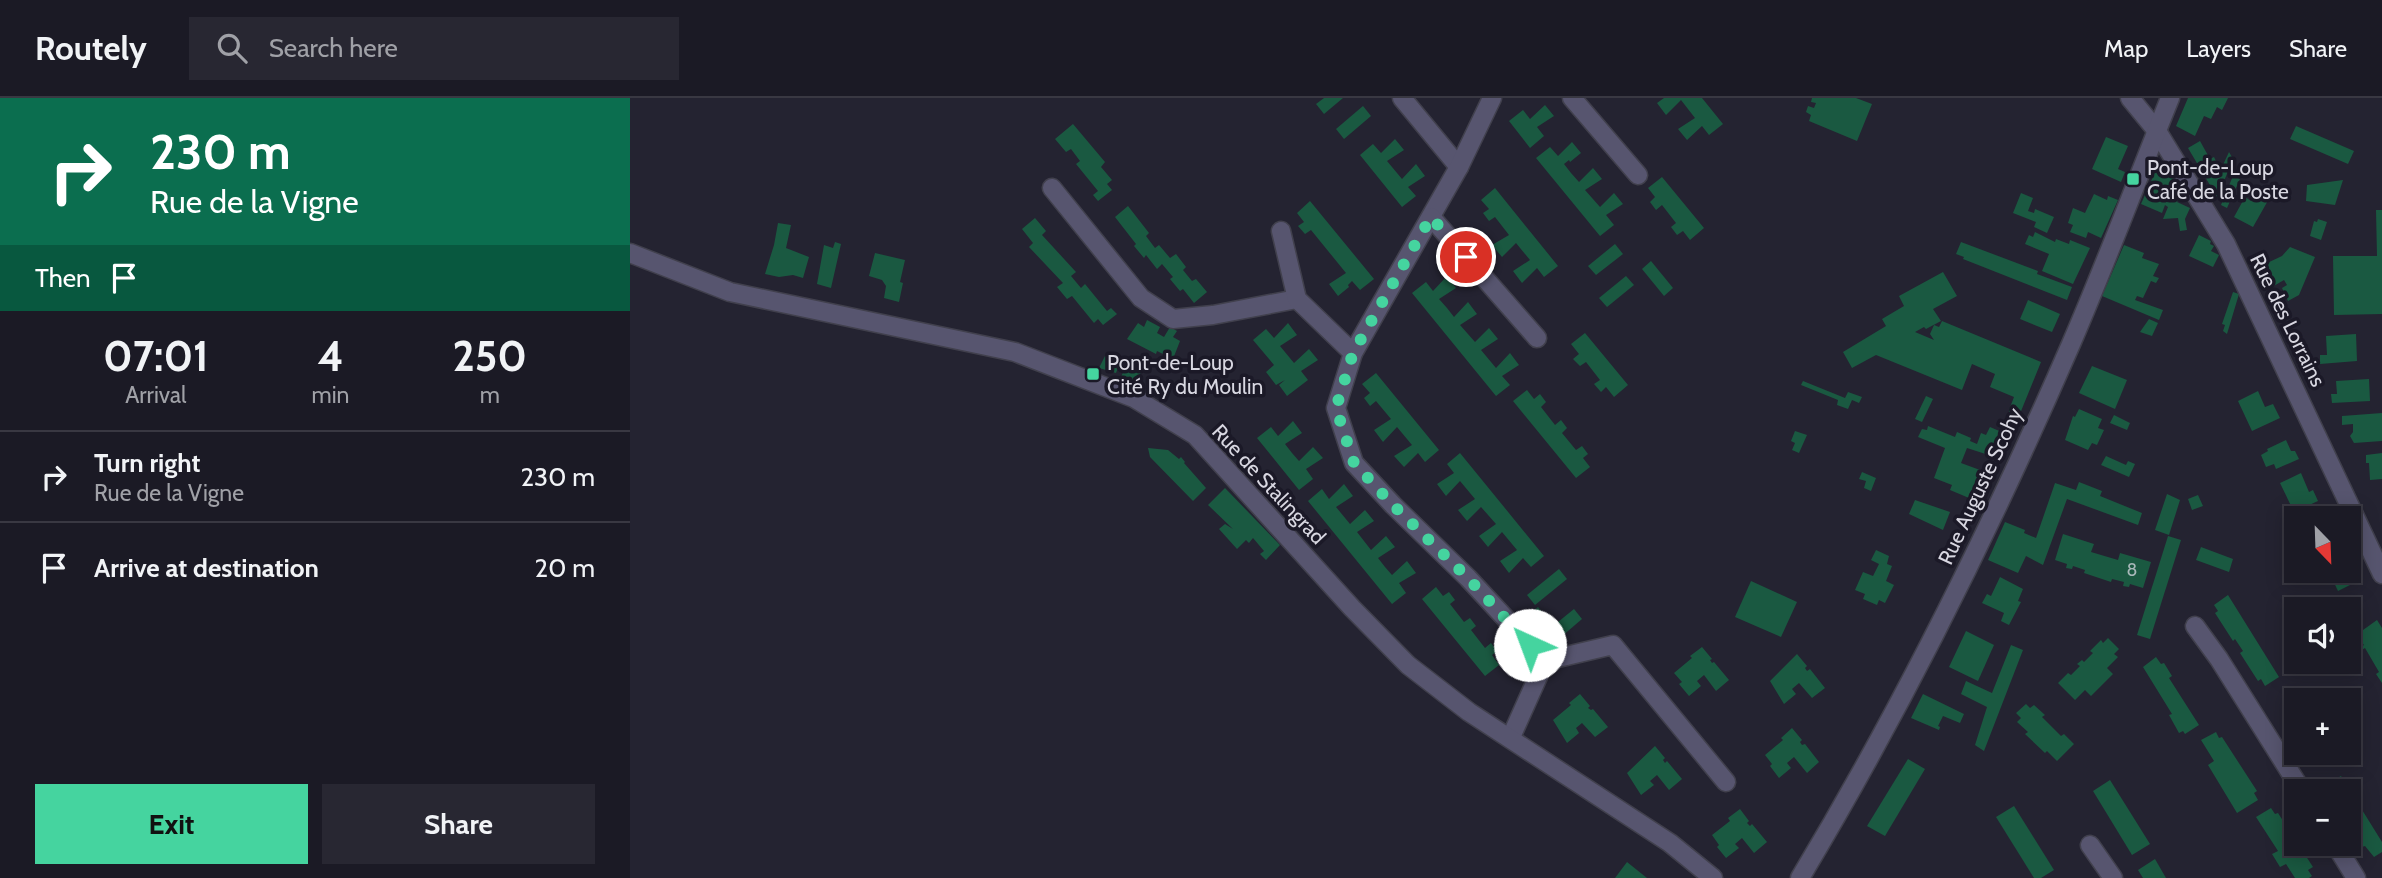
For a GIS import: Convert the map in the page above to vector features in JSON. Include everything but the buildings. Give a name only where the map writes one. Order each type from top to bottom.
[{"type":"street","points":[[1402,98],[1459,167]]},
{"type":"street","points":[[1492,98],[1459,167],[1353,353],[1336,408],[1354,463],[1468,578],[1545,661]]},
{"type":"street","points":[[1572,98],[1638,175]]},
{"type":"street","name":"Rue des Lorrains","points":[[2130,98],[2157,131],[2226,244],[2382,574]]},
{"type":"street","name":"Rue Auguste Scohy","points":[[1800,878],[1831,829],[1975,554],[2071,343],[2170,98]]},
{"type":"street","points":[[1052,188],[1141,298],[1173,319],[1213,315],[1297,299]]},
{"type":"street","points":[[1431,217],[1537,338]]},
{"type":"street","points":[[1281,232],[1297,299],[1353,353]]},
{"type":"street","name":"Rue de Stalingrad","points":[[630,253],[730,292],[1015,352],[1134,398],[1195,435],[1352,608],[1408,665],[1469,712],[1670,843],[1713,878]]},
{"type":"street","points":[[2194,626],[2219,659],[2294,779]]},
{"type":"street","points":[[1545,661],[1613,645],[1726,782]]},
{"type":"street","points":[[1511,737],[1545,661]]},
{"type":"street","points":[[2090,845],[2113,878]]},
{"type":"street","points":[[2342,856],[2356,878]]},
{"type":"place","name":"Pont-de-Loup Café de la Poste","points":[[2133,179]]},
{"type":"place","name":"Pont-de-Loup Cité Ry du Moulin","points":[[1093,374]]},
{"type":"route","points":[[1466,257],[1431,217],[1353,353],[1336,408],[1354,463],[1530,645]]}]
